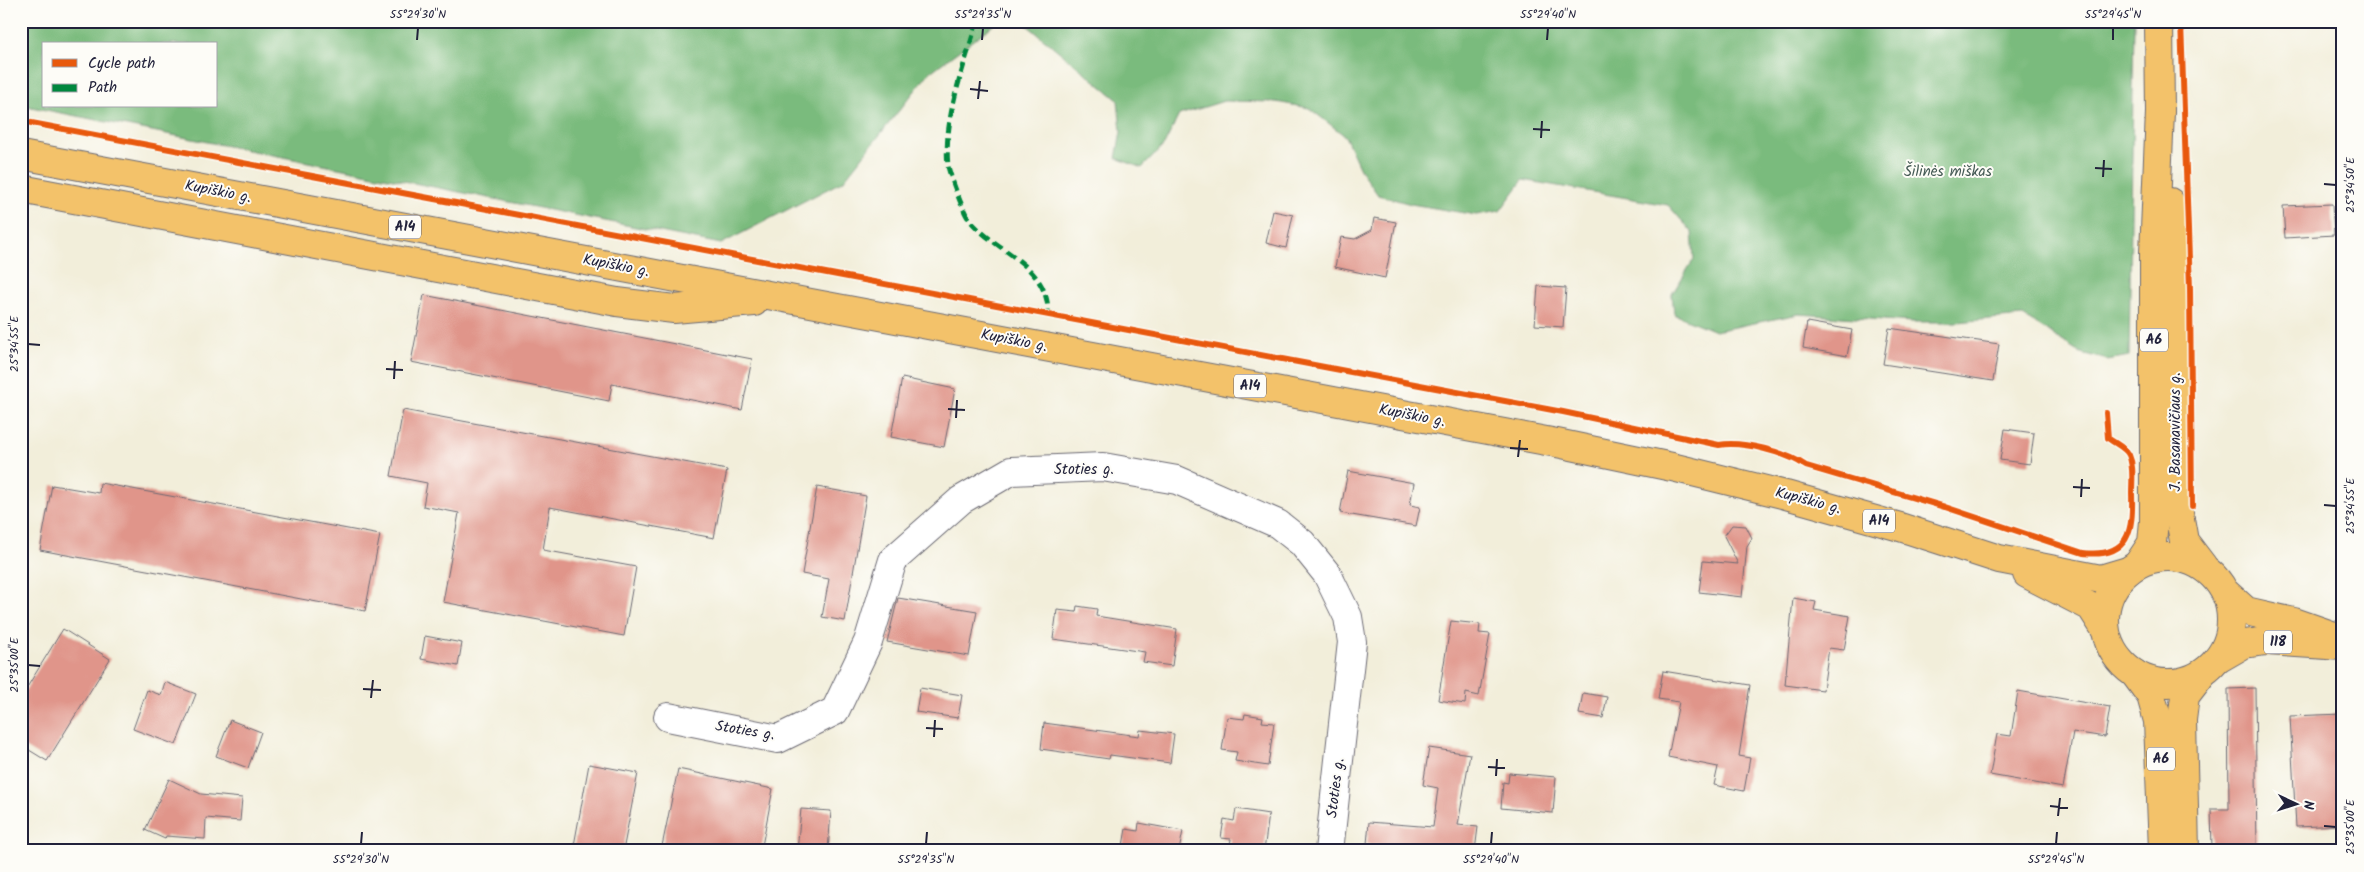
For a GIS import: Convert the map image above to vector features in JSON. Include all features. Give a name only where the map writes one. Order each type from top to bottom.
[{"type":"main road","name":"J. Basanavičiaus g.","points":[[2133,567],[2152,543],[2154,521],[2154,253],[2160,112],[2159,21]]},
{"type":"main road","name":"J. Basanavičiaus g.","points":[[2160,112],[2175,253],[2176,496],[2184,541],[2202,566]]},
{"type":"main road","name":"Kupiškio g.","points":[[21,154],[1556,443],[1662,465],[1843,511],[1999,559],[2101,579],[2133,567]]},
{"type":"main road","points":[[21,189],[617,302],[674,309],[788,299]]},
{"type":"main road","points":[[2170,556],[2187,559],[2202,566],[2216,578],[2226,593],[2231,610],[2231,627],[2227,644],[2210,667],[2186,681],[2168,684],[2150,681],[2134,674],[2121,662],[2111,647],[2105,629],[2105,613],[2109,597],[2116,583],[2133,567],[2154,558],[2170,556]]},
{"type":"main road","name":"Kupiškio g.","points":[[1999,559],[2091,607],[2105,629]]},
{"type":"main road","name":"118","points":[[2226,593],[2246,611],[2294,622],[2343,640]]},
{"type":"main road","name":"118","points":[[2210,667],[2244,644],[2266,641],[2343,646]]},
{"type":"main road","name":"A6","points":[[2185,851],[2182,720],[2185,696],[2210,667]]},
{"type":"main road","name":"A6","points":[[2134,674],[2151,696],[2158,721],[2163,851]]},
{"type":"street","name":"Stoties g.","points":[[668,717],[778,739],[835,711],[868,642],[893,560],[961,500],[1011,471],[1103,467],[1177,480],[1278,524],[1302,542],[1327,574],[1348,617],[1352,642],[1329,851]]},
{"type":"green space","points":[[21,21],[999,21],[929,73],[843,181],[721,244],[21,105]]},
{"type":"green space","name":"Šilinės miškas","points":[[1022,21],[2134,21],[2129,356],[2108,360],[2081,353],[2023,316],[1957,322],[1912,322],[1799,314],[1715,331],[1674,314],[1672,294],[1694,259],[1692,232],[1668,205],[1523,180],[1500,211],[1476,215],[1411,204],[1378,195],[1361,171],[1345,136],[1309,108],[1276,102],[1224,101],[1179,115],[1164,145],[1142,168],[1116,158],[1121,132],[1118,100]]},
{"type":"building","points":[[2332,204],[2334,235],[2285,238],[2283,206]]},
{"type":"building","points":[[1273,211],[1293,215],[1286,248],[1266,243]]},
{"type":"building","points":[[1374,218],[1396,222],[1385,278],[1335,267],[1341,237],[1355,239],[1372,230]]},
{"type":"building","points":[[1538,286],[1566,288],[1563,327],[1535,325]]},
{"type":"building","points":[[424,295],[752,359],[742,410],[612,384],[609,401],[411,362]]},
{"type":"building","points":[[1807,322],[1852,330],[1847,356],[1803,348]]},
{"type":"building","points":[[1889,328],[1999,344],[1993,381],[1883,364]]},
{"type":"building","points":[[902,378],[955,389],[944,447],[891,437]]},
{"type":"building","points":[[403,410],[727,470],[714,538],[550,507],[543,550],[636,567],[624,636],[443,602],[459,513],[423,506],[427,483],[391,476]]},
{"type":"building","points":[[2005,429],[2034,433],[2030,464],[2000,460]]},
{"type":"building","points":[[1348,471],[1414,483],[1410,505],[1420,507],[1416,526],[1340,513]]},
{"type":"building","points":[[100,483],[380,535],[365,611],[40,550],[52,485],[99,493]]},
{"type":"building","points":[[817,487],[866,496],[845,621],[822,617],[829,579],[802,574]]},
{"type":"building","points":[[1732,525],[1746,526],[1752,538],[1747,546],[1742,597],[1699,592],[1703,561],[1738,564],[1724,536]]},
{"type":"building","points":[[898,598],[977,611],[969,656],[887,642]]},
{"type":"building","points":[[1793,598],[1816,602],[1814,610],[1850,616],[1844,650],[1829,648],[1823,690],[1785,685]]},
{"type":"building","points":[[1077,606],[1097,609],[1096,616],[1177,629],[1172,666],[1143,662],[1145,652],[1053,639],[1057,610],[1076,612]]},
{"type":"building","points":[[1451,621],[1480,624],[1479,633],[1490,634],[1479,696],[1466,693],[1465,704],[1438,700]]},
{"type":"building","points":[[63,629],[110,659],[47,761],[21,745],[21,697]]},
{"type":"building","points":[[425,636],[462,643],[458,666],[421,659]]},
{"type":"building","points":[[1663,671],[1750,685],[1739,756],[1750,758],[1744,791],[1714,785],[1718,767],[1668,757],[1679,702],[1658,699]]},
{"type":"building","points":[[165,682],[196,694],[176,745],[133,729],[147,690],[161,695]]},
{"type":"building","points":[[920,688],[962,695],[958,718],[916,712]]},
{"type":"building","points":[[2255,688],[2257,851],[2212,849],[2211,809],[2229,809],[2228,689]]},
{"type":"building","points":[[2018,691],[2110,707],[2105,737],[2073,732],[2063,788],[1990,775],[1997,734],[2011,736]]},
{"type":"building","points":[[1583,693],[1607,697],[1603,718],[1579,714]]},
{"type":"building","points":[[1245,714],[1263,717],[1262,722],[1274,723],[1268,766],[1235,761],[1237,752],[1222,750],[1227,717],[1244,719]]},
{"type":"building","points":[[2343,714],[2343,825],[2296,827],[2290,716]]},
{"type":"building","points":[[230,720],[261,732],[248,768],[216,756]]},
{"type":"building","points":[[1044,723],[1139,736],[1140,730],[1174,734],[1170,763],[1110,755],[1109,759],[1041,749]]},
{"type":"building","points":[[1429,748],[1470,754],[1458,825],[1478,827],[1475,851],[1392,851],[1392,846],[1367,844],[1369,822],[1433,827],[1438,788],[1423,785]]},
{"type":"building","points":[[589,764],[638,773],[623,851],[573,851]]},
{"type":"building","points":[[678,769],[773,789],[761,851],[661,851]]},
{"type":"building","points":[[1509,773],[1556,777],[1553,813],[1501,808],[1503,782],[1508,783]]},
{"type":"building","points":[[169,779],[201,794],[242,798],[240,821],[206,818],[205,839],[166,836],[165,839],[145,830]]},
{"type":"building","points":[[801,809],[831,811],[828,851],[797,851]]},
{"type":"building","points":[[1236,809],[1269,814],[1264,851],[1229,851],[1231,839],[1221,838],[1224,819],[1234,821]]},
{"type":"building","points":[[1139,823],[1183,831],[1179,851],[1122,851],[1126,829],[1138,831]]},
{"type":"marked path","points":[[977,21],[952,111],[947,148],[948,166],[960,202],[969,219],[980,231],[1031,271],[1040,284],[1046,298],[1048,315]]},
{"type":"cycle path","points":[[2181,21],[2190,289],[2192,506]]},
{"type":"cycle path","points":[[21,121],[1563,412],[1719,445],[1752,446],[1787,456],[1806,466],[1945,507],[2083,553],[2111,551],[2119,546],[2126,539],[2131,519],[2131,459],[2125,450],[2108,438],[2106,413]]}]
